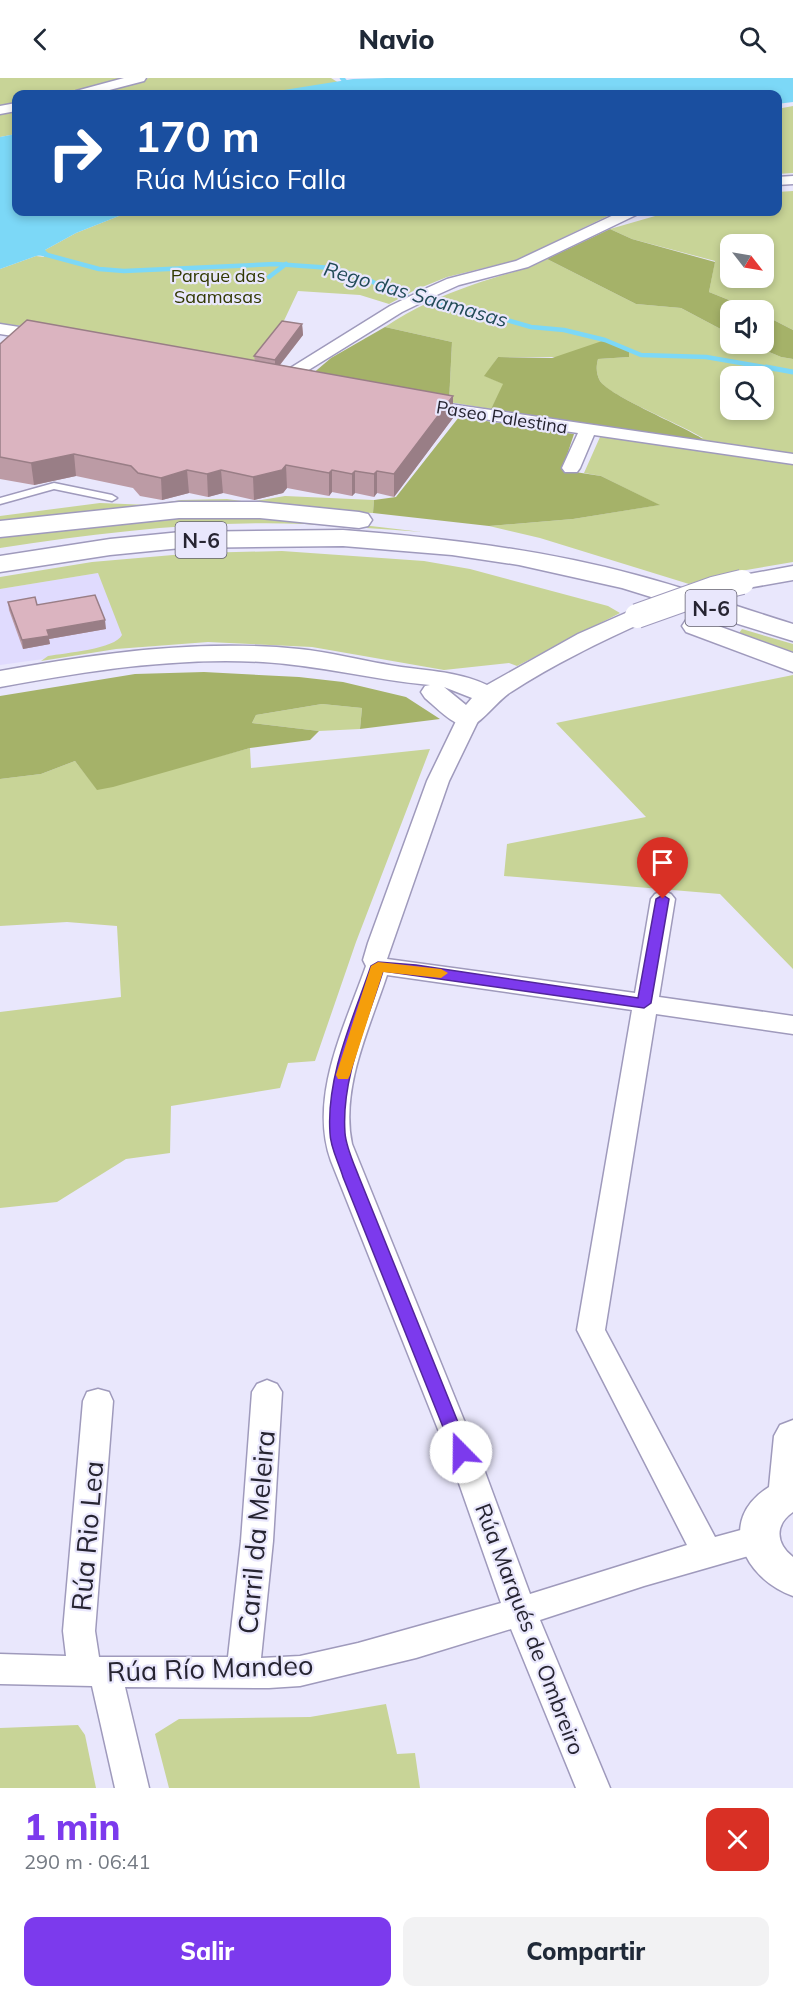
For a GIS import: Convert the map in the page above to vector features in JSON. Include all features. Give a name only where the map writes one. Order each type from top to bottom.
[{"type":"highway","points":[[0,529],[179,510],[260,510],[322,515],[487,537],[591,564],[629,581]]},
{"type":"highway","name":"N-6","points":[[0,564],[110,547],[181,540],[343,538],[452,547],[519,557],[629,581],[793,633]]},
{"type":"highway","points":[[403,544],[484,562],[607,595],[793,663]]},
{"type":"street","points":[[96,90],[139,78]]},
{"type":"street","points":[[303,384],[275,379],[396,309],[433,291],[453,282],[522,264],[623,216]]},
{"type":"street","points":[[0,329],[64,340]]},
{"type":"street","name":"Paseo Palestina","points":[[403,402],[793,459]]},
{"type":"street","points":[[571,468],[588,430]]},
{"type":"street","points":[[0,679],[116,660],[201,653],[298,657],[395,674],[438,685],[479,705],[516,677],[587,639],[637,616],[713,589],[793,573]]},
{"type":"street","points":[[438,685],[516,677]]},
{"type":"street","name":"Rúa Marqués de Ombreiro","points":[[479,705],[438,781],[419,828],[375,960],[378,966],[344,1072],[338,1100],[337,1135],[351,1177],[470,1472],[520,1611],[593,1788]]},
{"type":"street","points":[[663,899],[591,1330],[706,1552]]},
{"type":"street","points":[[378,966],[793,1025]]},
{"type":"street","name":"Carril da Meleira","points":[[243,1671],[257,1541],[267,1392]]},
{"type":"street","name":"Rúa Rio Lea","points":[[98,1401],[79,1631],[95,1672],[132,1788]]},
{"type":"street","points":[[793,1436],[790,1496],[775,1503],[765,1512],[760,1523],[759,1539],[769,1561],[780,1572],[793,1579]]},
{"type":"street","name":"Rúa Río Mandeo","points":[[0,1669],[95,1672],[297,1671],[393,1649],[706,1552],[759,1539]]},
{"type":"lane","points":[[0,501],[54,486],[112,498]]},
{"type":"shaded area","points":[[98,573],[134,628],[116,649],[0,665],[0,589]]},
{"type":"green space","points":[[0,78],[131,78],[84,90],[12,90],[12,105],[0,107]]},
{"type":"green space","points":[[149,78],[331,78],[339,83],[288,90],[105,90]]},
{"type":"green space","points":[[793,106],[793,173],[782,174],[782,108]]},
{"type":"green space","points":[[12,110],[12,135],[0,137],[0,112]]},
{"type":"green space","points":[[793,191],[793,330],[774,320],[774,300],[729,300],[709,292],[715,261],[632,239],[610,229],[655,216],[782,216],[782,192]]},
{"type":"green space","name":"Parque das Saamasas","points":[[119,216],[608,216],[517,260],[447,277],[389,304],[360,295],[298,291],[281,327],[251,366],[30,326],[0,324],[0,269],[36,256],[44,257],[45,250],[76,233]]},
{"type":"green space","points":[[610,229],[632,239],[715,262],[709,292],[729,300],[720,300],[720,329],[681,308],[636,304],[547,259]]},
{"type":"green space","points":[[547,259],[636,304],[681,308],[720,329],[720,354],[774,354],[793,359],[793,455],[695,442],[703,438],[617,394],[600,381],[597,370],[598,359],[629,357],[498,357],[485,376],[504,384],[491,409],[449,402],[452,342],[385,327],[438,298]]},
{"type":"green space","points":[[774,320],[793,330],[793,359],[774,354]]},
{"type":"green space","points":[[385,327],[452,342],[449,402],[311,375],[331,358]]},
{"type":"green space","points":[[605,340],[629,350],[629,357],[598,359],[597,370],[600,381],[632,403],[703,439],[695,442],[491,409],[503,384],[484,376],[498,357],[552,358]]},
{"type":"green space","points":[[459,417],[574,434],[562,470],[601,476],[660,505],[573,519],[489,526],[373,513],[374,500],[396,497]]},
{"type":"green space","points":[[600,437],[793,462],[793,562],[717,575],[689,584],[540,538],[489,526],[573,519],[659,505],[601,476],[584,473]]},
{"type":"green space","points":[[285,496],[374,500],[373,513],[342,512],[0,524],[0,516],[100,503],[150,505],[181,500],[227,499],[249,502]]},
{"type":"green space","points":[[222,515],[311,519],[422,532],[304,524],[228,524],[75,537],[0,548],[0,534],[55,527]]},
{"type":"green space","points":[[282,551],[424,561],[470,569],[608,606],[620,613],[517,666],[509,663],[444,670],[312,647],[208,642],[116,649],[41,661],[48,656],[110,644],[122,635],[98,573],[0,589],[0,577],[92,562],[196,553]]},
{"type":"green space","points":[[742,629],[793,644],[793,655],[739,633]]},
{"type":"green space","points":[[204,672],[299,677],[343,682],[406,697],[440,719],[360,729],[362,708],[322,704],[256,715],[252,723],[319,731],[310,740],[250,748],[113,787],[97,790],[75,761],[41,774],[0,779],[0,696],[135,674]]},
{"type":"green space","points":[[793,675],[793,969],[720,894],[504,876],[507,844],[646,817],[556,723]]},
{"type":"green space","points":[[322,704],[362,708],[360,729],[319,731],[252,723],[256,715]]},
{"type":"green space","points":[[250,748],[251,768],[430,749],[356,942],[315,1061],[288,1063],[280,1088],[171,1106],[170,1153],[126,1159],[57,1202],[0,1208],[0,1012],[121,997],[117,926],[67,922],[0,926],[0,779],[41,774],[75,761],[97,789]]},
{"type":"green space","points":[[386,1704],[397,1754],[415,1753],[420,1788],[169,1788],[155,1734],[179,1719],[310,1717]]},
{"type":"green space","points":[[78,1725],[85,1735],[96,1788],[0,1788],[0,1728]]},
{"type":"water","points":[[793,78],[793,102],[782,103],[782,90],[284,90],[353,79]]},
{"type":"water","points":[[12,135],[12,216],[119,216],[76,233],[45,250],[49,254],[36,256],[0,269],[0,137]]},
{"type":"building","points":[[27,320],[453,396],[394,474],[355,471],[352,474],[332,470],[329,473],[286,465],[282,470],[253,477],[221,470],[207,474],[187,470],[161,478],[138,473],[131,466],[74,454],[31,463],[0,457],[0,344]]},
{"type":"building","points":[[282,321],[302,324],[275,360],[254,356]]},
{"type":"building","points":[[95,595],[105,620],[47,630],[49,636],[22,640],[8,602],[35,597],[37,605]]},
{"type":"waterway","points":[[342,78],[352,90]]},
{"type":"waterway","name":"Rego das Saamasas","points":[[40,253],[99,269],[124,271],[285,265]]},
{"type":"waterway","points":[[269,277],[285,265]]},
{"type":"waterway","name":"Rego das Saamasas","points":[[285,265],[332,268],[371,281],[394,293],[426,302],[468,309],[531,327],[564,330],[605,340],[641,355],[706,357],[775,369]]},
{"type":"waterway","name":"Rego das Saamasas","points":[[774,368],[793,372]]},
{"type":"slow traffic","points":[[343,1075],[378,966],[441,973]]},
{"type":"route","points":[[461,1452],[351,1177],[337,1135],[338,1100],[344,1072],[378,966],[644,1003],[663,899]]}]
